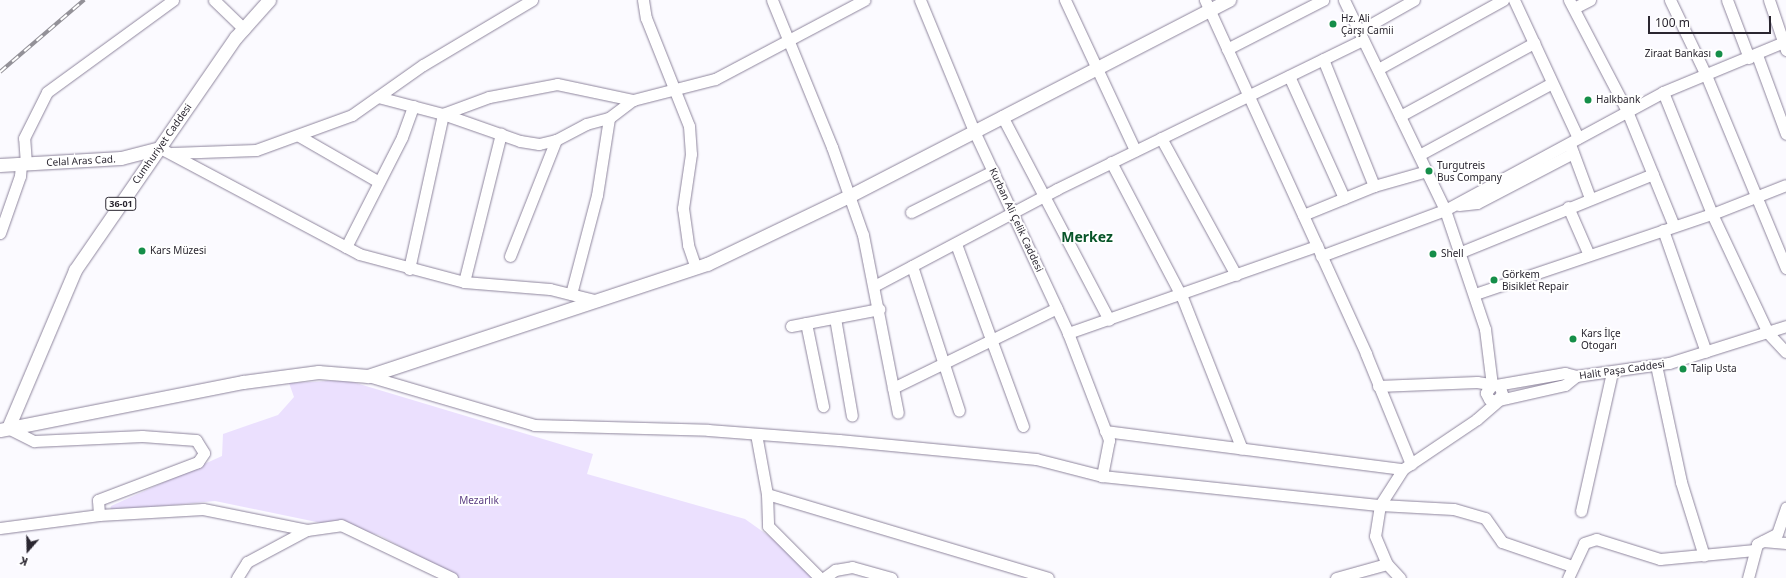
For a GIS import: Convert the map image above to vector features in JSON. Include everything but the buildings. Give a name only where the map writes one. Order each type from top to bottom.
[{"type":"main road","name":"Cumhuriyet Caddesi","points":[[3,429],[75,270],[244,28],[269,0]]},
{"type":"main road","points":[[3,429],[243,382],[318,372],[368,376],[696,268],[849,196],[1095,69],[1207,5],[1229,0]]},
{"type":"main road","name":"Celal Aras Cad.","points":[[0,165],[121,158],[160,148]]},
{"type":"street","points":[[0,233],[20,176],[23,164],[24,138],[47,92],[172,0]]},
{"type":"street","points":[[214,0],[244,28]]},
{"type":"street","points":[[172,153],[256,150],[299,136],[352,115],[378,98],[422,65],[532,0]]},
{"type":"street","points":[[643,0],[646,18],[690,133],[683,208],[688,245],[696,268]]},
{"type":"street","points":[[772,0],[849,196],[874,286],[898,413]]},
{"type":"street","points":[[378,98],[443,114],[501,134],[539,144],[556,140],[586,124],[609,118],[633,100],[715,79],[864,0]]},
{"type":"street","name":"Kurban Ali Çelik Caddesi","points":[[920,0],[974,131],[1068,333],[1107,435]]},
{"type":"street","points":[[1065,0],[1095,69],[1135,150]]},
{"type":"street","points":[[1227,49],[1323,0]]},
{"type":"street","points":[[1344,0],[1427,171],[1449,207],[1460,252],[1475,294],[1485,329],[1494,385]]},
{"type":"street","points":[[874,286],[1111,162],[1249,97],[1323,59],[1414,0]]},
{"type":"street","points":[[1378,69],[1503,0]]},
{"type":"street","points":[[1514,0],[1552,83],[1573,140],[1574,153],[1590,198]]},
{"type":"street","points":[[1590,0],[1572,4],[1627,111],[1674,226]]},
{"type":"street","points":[[1670,0],[1706,75],[1786,268]]},
{"type":"street","points":[[1727,0],[1786,134]]},
{"type":"street","points":[[1068,333],[1236,275],[1319,251],[1449,207],[1663,92],[1785,44],[1769,0]]},
{"type":"street","points":[[1102,476],[1106,461],[1107,435],[1407,466],[1378,386],[1303,215],[1207,5]]},
{"type":"street","points":[[1400,116],[1534,43]]},
{"type":"street","points":[[1323,59],[1374,186]]},
{"type":"street","points":[[1289,76],[1344,198]]},
{"type":"street","points":[[1419,155],[1552,83]]},
{"type":"street","points":[[443,114],[489,97],[557,84],[633,100]]},
{"type":"street","points":[[1663,92],[1712,214],[1768,333],[1786,352]]},
{"type":"street","points":[[346,247],[379,182],[413,106]]},
{"type":"street","points":[[409,269],[443,114]]},
{"type":"street","points":[[1002,116],[1042,197],[1109,320]]},
{"type":"street","points":[[571,294],[597,195],[609,118]]},
{"type":"street","points":[[464,282],[501,134]]},
{"type":"street","points":[[299,136],[379,182]]},
{"type":"street","points":[[1161,138],[1236,275]]},
{"type":"street","points":[[510,256],[556,140]]},
{"type":"street","points":[[160,148],[172,153],[216,180],[346,247],[409,269],[464,282],[571,294],[598,301]]},
{"type":"street","points":[[1449,207],[1476,203],[1574,153]]},
{"type":"street","points":[[1111,162],[1181,295],[1242,449]]},
{"type":"street","points":[[911,212],[993,171]]},
{"type":"street","points":[[1303,215],[1374,186],[1427,171]]},
{"type":"street","points":[[1460,252],[1590,198],[1653,174]]},
{"type":"street","points":[[1475,294],[1712,214],[1786,185]]},
{"type":"street","points":[[1568,208],[1589,255]]},
{"type":"street","points":[[1662,230],[1706,352]]},
{"type":"street","points":[[956,244],[1023,426]]},
{"type":"street","points":[[912,266],[942,364],[959,411]]},
{"type":"street","points":[[893,388],[1057,308]]},
{"type":"street","points":[[791,326],[879,309]]},
{"type":"street","points":[[835,318],[852,416]]},
{"type":"street","points":[[806,323],[823,406]]},
{"type":"street","name":"Halit Paşa Caddesi","points":[[1380,505],[1407,466],[1477,419],[1499,400],[1565,385],[1576,376],[1656,365],[1706,352],[1786,326]]},
{"type":"street","points":[[1656,365],[1681,482],[1704,556]]},
{"type":"street","points":[[1581,512],[1612,372]]},
{"type":"street","points":[[1378,386],[1477,382],[1494,385],[1565,373],[1576,376]]},
{"type":"street","points":[[368,376],[534,425],[756,434],[1036,459],[1102,476],[1380,505],[1453,509],[1485,518],[1502,542],[1572,566]]},
{"type":"street","points":[[1494,385],[1487,390],[1487,397],[1499,400]]},
{"type":"street","points":[[3,429],[34,441],[142,436],[196,440],[204,453],[198,462],[98,500],[99,515]]},
{"type":"street","points":[[756,434],[767,494],[768,526],[820,578]]},
{"type":"street","points":[[767,494],[1048,578]]},
{"type":"street","points":[[1380,505],[1375,536],[1387,564],[1400,578]]},
{"type":"street","points":[[1748,578],[1755,550],[1762,541],[1777,534],[1786,508]]},
{"type":"street","points":[[0,528],[99,515],[204,509],[307,530]]},
{"type":"street","points":[[237,578],[247,562],[307,530],[341,525],[452,578]]},
{"type":"street","points":[[1568,578],[1572,566],[1584,543],[1596,539],[1660,559],[1755,550]]},
{"type":"street","points":[[1762,541],[1786,543]]},
{"type":"street","points":[[1336,578],[1387,564]]},
{"type":"street","points":[[824,578],[835,570],[852,567],[891,578]]},
{"type":"green space","name":"Mezarlık","points":[[346,380],[593,454],[587,474],[745,519],[783,546],[816,578],[458,578],[379,535],[215,501],[110,511],[111,506],[222,456],[223,434],[278,415],[294,397],[289,383]]},
{"type":"railway","points":[[0,72],[84,0]]},
{"type":"place","name":"Hz. Ali Çarşı Camii","points":[[1333,24]]},
{"type":"place","name":"Ziraat Bankası","points":[[1719,54]]},
{"type":"place","name":"Halkbank","points":[[1588,100]]},
{"type":"place","name":"Turgutreis Bus Company","points":[[1429,171]]},
{"type":"place","name":"Kars Müzesi̇","points":[[142,251]]},
{"type":"place","name":"Shell","points":[[1433,254]]},
{"type":"place","name":"Görkem Bisiklet Repair","points":[[1494,280]]},
{"type":"place","name":"Kars İlçe Otogarı","points":[[1573,339]]},
{"type":"place","name":"Talip Usta","points":[[1683,369]]},
{"type":"district","name":"Merkez","points":[[1087,237]]}]
